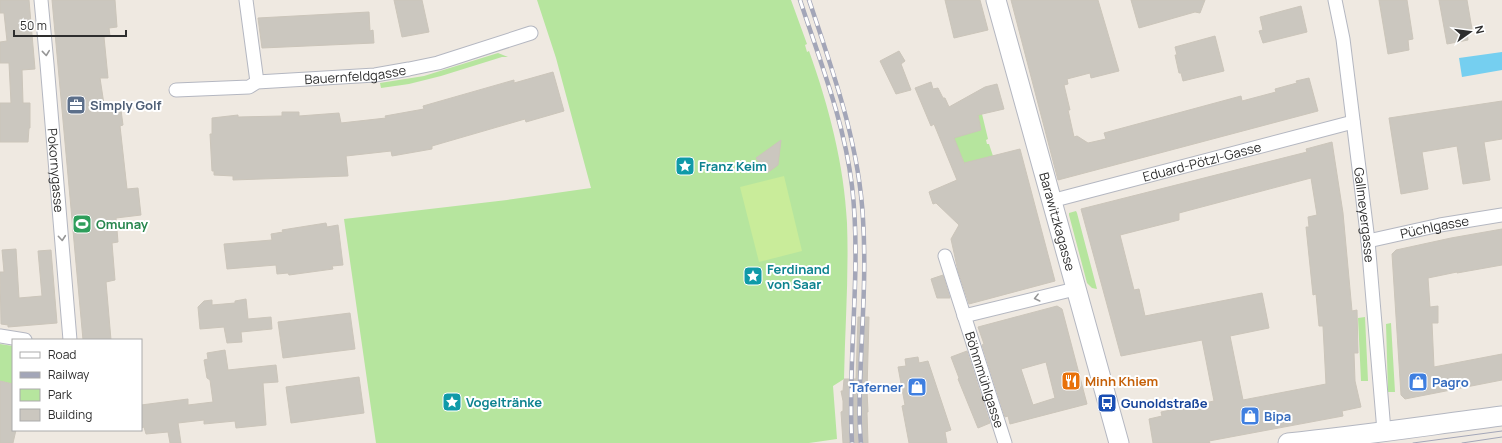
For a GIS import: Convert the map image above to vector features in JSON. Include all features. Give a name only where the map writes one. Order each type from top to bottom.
[{"type":"main road","name":"Barawitzkagasse","points":[[996,0],[1119,443]]},
{"type":"main road","points":[[1288,443],[1337,440],[1384,431],[1502,416]]},
{"type":"street","name":"Pokornygasse","points":[[41,0],[48,64],[70,339]]},
{"type":"street","points":[[246,0],[257,82]]},
{"type":"street","name":"Gallmeyergasse","points":[[1335,0],[1343,39],[1368,241],[1384,431]]},
{"type":"street","name":"Bauernfeldgasse","points":[[176,90],[249,87],[257,82],[375,75],[409,70],[438,63],[531,33]]},
{"type":"street","name":"Eduard-Pötzl-Gasse","points":[[1051,202],[1353,122]]},
{"type":"street","name":"Püchlgasse","points":[[1368,241],[1440,225],[1502,215]]},
{"type":"street","name":"Böhmmühlgasse","points":[[946,256],[1005,443]]},
{"type":"street","name":"Böhmmühlgasse","points":[[964,316],[1075,289]]},
{"type":"street","points":[[0,336],[19,339]]},
{"type":"green space","points":[[537,0],[791,0],[807,44],[805,45],[807,52],[809,51],[823,93],[843,179],[847,223],[848,262],[844,379],[833,386],[837,439],[809,443],[376,443],[344,219],[507,200],[591,188],[556,58]]},
{"type":"green space","points":[[498,53],[508,57],[502,57],[441,76],[409,84],[381,88],[380,83],[424,76]]},
{"type":"green space","points":[[982,114],[988,139],[986,140],[987,144],[989,144],[993,156],[995,155],[1000,177],[964,163],[954,139],[951,138],[981,130],[978,115]]},
{"type":"green space","points":[[784,176],[802,251],[759,262],[740,187]]},
{"type":"green space","points":[[1076,211],[1097,289],[1092,288],[1087,283],[1069,215],[1069,213]]},
{"type":"green space","points":[[1365,317],[1368,381],[1361,381],[1358,318]]},
{"type":"green space","points":[[1391,323],[1395,392],[1388,392],[1386,324]]},
{"type":"green space","points":[[0,344],[12,346],[12,384],[0,381]]},
{"type":"water","points":[[1502,52],[1502,70],[1462,77],[1459,58]]},
{"type":"building","points":[[0,0],[29,0],[35,69],[22,70],[23,103],[30,103],[30,128],[28,142],[0,142],[0,103],[11,103],[9,63],[0,63],[0,42],[7,41],[4,13],[0,13]]},
{"type":"building","points":[[52,0],[115,0],[117,27],[109,28],[110,36],[104,37],[108,78],[100,78],[105,111],[121,110],[123,125],[120,126],[127,189],[138,188],[141,215],[116,218],[118,242],[112,243],[115,280],[106,282],[111,339],[83,339]]},
{"type":"building","points":[[394,0],[422,0],[429,32],[402,37]]},
{"type":"building","points":[[945,0],[980,0],[988,30],[954,38]]},
{"type":"building","points":[[1011,0],[1098,0],[1119,71],[1091,78],[1090,73],[1067,79],[1068,84],[1064,85],[1074,137],[1077,136],[1088,143],[1106,139],[1104,133],[1241,96],[1242,101],[1276,92],[1275,89],[1309,78],[1318,111],[1058,180]]},
{"type":"building","points":[[1131,0],[1205,0],[1200,13],[1195,12],[1139,28]]},
{"type":"building","points":[[1379,0],[1407,0],[1413,39],[1408,40],[1409,50],[1388,54]]},
{"type":"building","points":[[1439,0],[1467,0],[1472,29],[1467,30],[1468,40],[1447,44]]},
{"type":"building","points":[[1301,6],[1307,32],[1263,43],[1259,31],[1263,30],[1260,17]]},
{"type":"building","points":[[369,12],[370,31],[373,30],[374,43],[262,48],[258,18]]},
{"type":"building","points":[[1215,36],[1224,71],[1183,81],[1181,73],[1179,73],[1175,55],[1177,55],[1175,47]]},
{"type":"building","points":[[899,51],[905,61],[901,64],[911,90],[896,94],[880,61]]},
{"type":"building","points":[[553,72],[564,111],[526,122],[525,119],[432,146],[432,149],[392,156],[391,151],[346,156],[348,176],[233,180],[233,176],[214,175],[214,171],[212,171],[210,134],[212,134],[212,118],[238,115],[238,117],[282,116],[282,112],[299,112],[299,116],[339,113],[341,123],[386,118],[385,116],[424,109],[423,106],[514,80],[514,83]]},
{"type":"building","points":[[931,82],[933,89],[938,88],[949,107],[985,87],[997,84],[1004,109],[978,115],[981,130],[954,138],[964,163],[1020,149],[1055,281],[969,304],[958,271],[951,239],[959,225],[936,203],[933,204],[929,192],[957,180],[934,124],[931,126],[915,88]]},
{"type":"building","points":[[1502,101],[1502,139],[1484,142],[1490,180],[1463,184],[1457,146],[1422,152],[1428,189],[1401,194],[1389,118]]},
{"type":"building","points":[[781,140],[778,165],[767,173],[756,158]]},
{"type":"building","points":[[1332,142],[1343,213],[1352,311],[1357,310],[1358,353],[1354,353],[1355,381],[1361,407],[1342,411],[1343,416],[1209,441],[1210,443],[1153,443],[1149,419],[1162,416],[1161,412],[1214,401],[1202,340],[1121,356],[1081,209],[1307,152],[1306,149]],"holes":[[[1311,178],[1317,215],[1308,217],[1309,227],[1306,227],[1313,295],[1316,294],[1319,326],[1323,326],[1326,384],[1243,400],[1230,336],[1269,328],[1262,293],[1145,316],[1139,289],[1134,290],[1120,235],[1179,220],[1179,213]]]},
{"type":"building","points":[[326,223],[327,227],[338,225],[343,265],[332,266],[333,269],[289,275],[288,273],[277,274],[276,265],[227,269],[224,244],[272,240],[271,234],[283,232],[282,230]]},
{"type":"building","points":[[1502,229],[1502,265],[1428,278],[1430,307],[1438,306],[1438,323],[1432,323],[1434,367],[1502,354],[1502,380],[1405,399],[1401,395],[1392,254],[1396,250]]},
{"type":"building","points":[[16,249],[19,298],[42,296],[38,251],[51,250],[57,323],[8,327],[8,325],[1,324],[0,272],[4,272],[2,250]]},
{"type":"building","points":[[943,275],[950,298],[937,298],[931,279]]},
{"type":"building","points":[[246,299],[248,319],[271,317],[272,329],[241,332],[242,342],[227,343],[224,327],[200,329],[198,307],[204,301],[212,300],[212,305],[235,303],[235,301]]},
{"type":"building","points":[[1057,306],[1062,309],[1087,404],[1010,424],[1008,416],[1005,417],[982,345],[984,344],[978,327]],"holes":[[[1046,362],[1055,398],[1033,405],[1021,369]]]},
{"type":"building","points":[[350,313],[355,349],[283,358],[278,322]]},
{"type":"building","points":[[858,317],[869,317],[867,391],[868,443],[843,443],[841,412],[843,411],[843,401],[841,391],[843,391],[844,379],[856,379]]},
{"type":"building","points":[[225,350],[228,370],[276,365],[278,382],[263,383],[266,425],[236,428],[235,421],[204,424],[204,420],[178,423],[181,443],[170,443],[168,432],[146,434],[144,427],[142,428],[142,405],[188,399],[188,405],[213,402],[210,380],[207,378],[204,360],[208,359],[207,353]]},
{"type":"building","points":[[967,351],[990,423],[978,428],[958,379],[959,378],[951,357]]},
{"type":"building","points":[[918,357],[919,363],[928,361],[951,430],[945,432],[947,443],[909,443],[902,406],[905,405],[898,367],[906,366],[905,359]]},
{"type":"building","points":[[359,377],[364,413],[291,423],[286,387]]},
{"type":"building","points":[[0,381],[12,384],[12,431],[16,431],[13,443],[0,443]]},
{"type":"tram line","points":[[1413,443],[1502,431]]},
{"type":"tram line","points":[[1462,443],[1502,437]]},
{"type":"railway","points":[[800,0],[837,115],[852,186],[856,250],[851,379],[852,443]]},
{"type":"railway","points":[[809,0],[844,108],[861,191],[864,254],[860,400],[861,443]]},
{"type":"place","name":"Simply Golf","points":[[76,105]]},
{"type":"place","name":"Franz Keim","points":[[685,166]]},
{"type":"place","name":"Omunay","points":[[82,224]]},
{"type":"place","name":"Ferdinand von Saar","points":[[753,276]]},
{"type":"place","name":"Minh Khiem","points":[[1071,381]]},
{"type":"place","name":"Pagro","points":[[1418,382]]},
{"type":"place","name":"Taferner","points":[[917,387]]},
{"type":"place","name":"Vogeltränke","points":[[452,402]]},
{"type":"place","name":"Gunoldstraße","points":[[1107,403]]},
{"type":"place","name":"Bipa","points":[[1250,416]]}]
